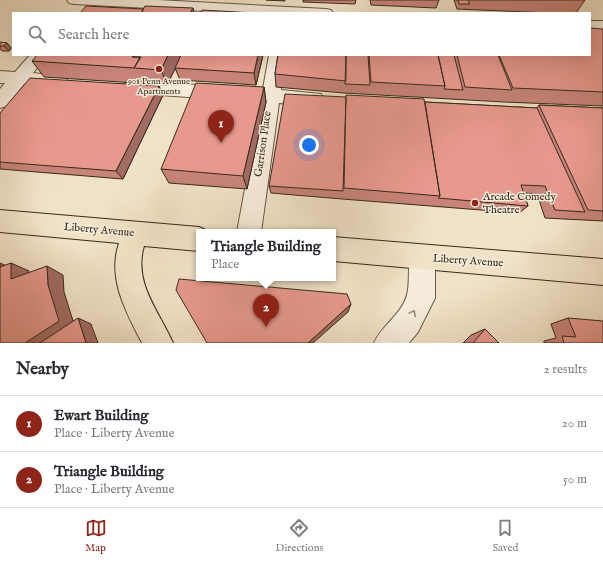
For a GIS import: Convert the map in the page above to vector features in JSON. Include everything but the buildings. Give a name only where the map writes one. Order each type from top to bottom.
[{"type":"main road","name":"Liberty Avenue","points":[[0,221],[196,239]]},
{"type":"main road","points":[[135,233],[127,264],[129,277],[139,307],[158,343]]},
{"type":"main road","name":"Liberty Avenue","points":[[336,249],[422,258],[603,272]]},
{"type":"street","points":[[75,12],[81,0],[284,8],[318,12]]},
{"type":"street","points":[[591,26],[603,26]]},
{"type":"street","points":[[0,101],[38,56]]},
{"type":"street","name":"Garrison Place","points":[[250,229],[256,196],[277,56]]},
{"type":"street","points":[[0,77],[78,83]]},
{"type":"street","points":[[117,86],[333,100]]},
{"type":"street","points":[[389,343],[408,322],[421,298],[422,258]]},
{"type":"place","name":"908 Penn Avenue Apartments","points":[[159,69]]},
{"type":"place","name":"Ewart Building","points":[[221,143]]},
{"type":"place","name":"Arcade Comedy Theatre","points":[[475,203]]},
{"type":"place","name":"Triangle Building","points":[[266,327]]}]
